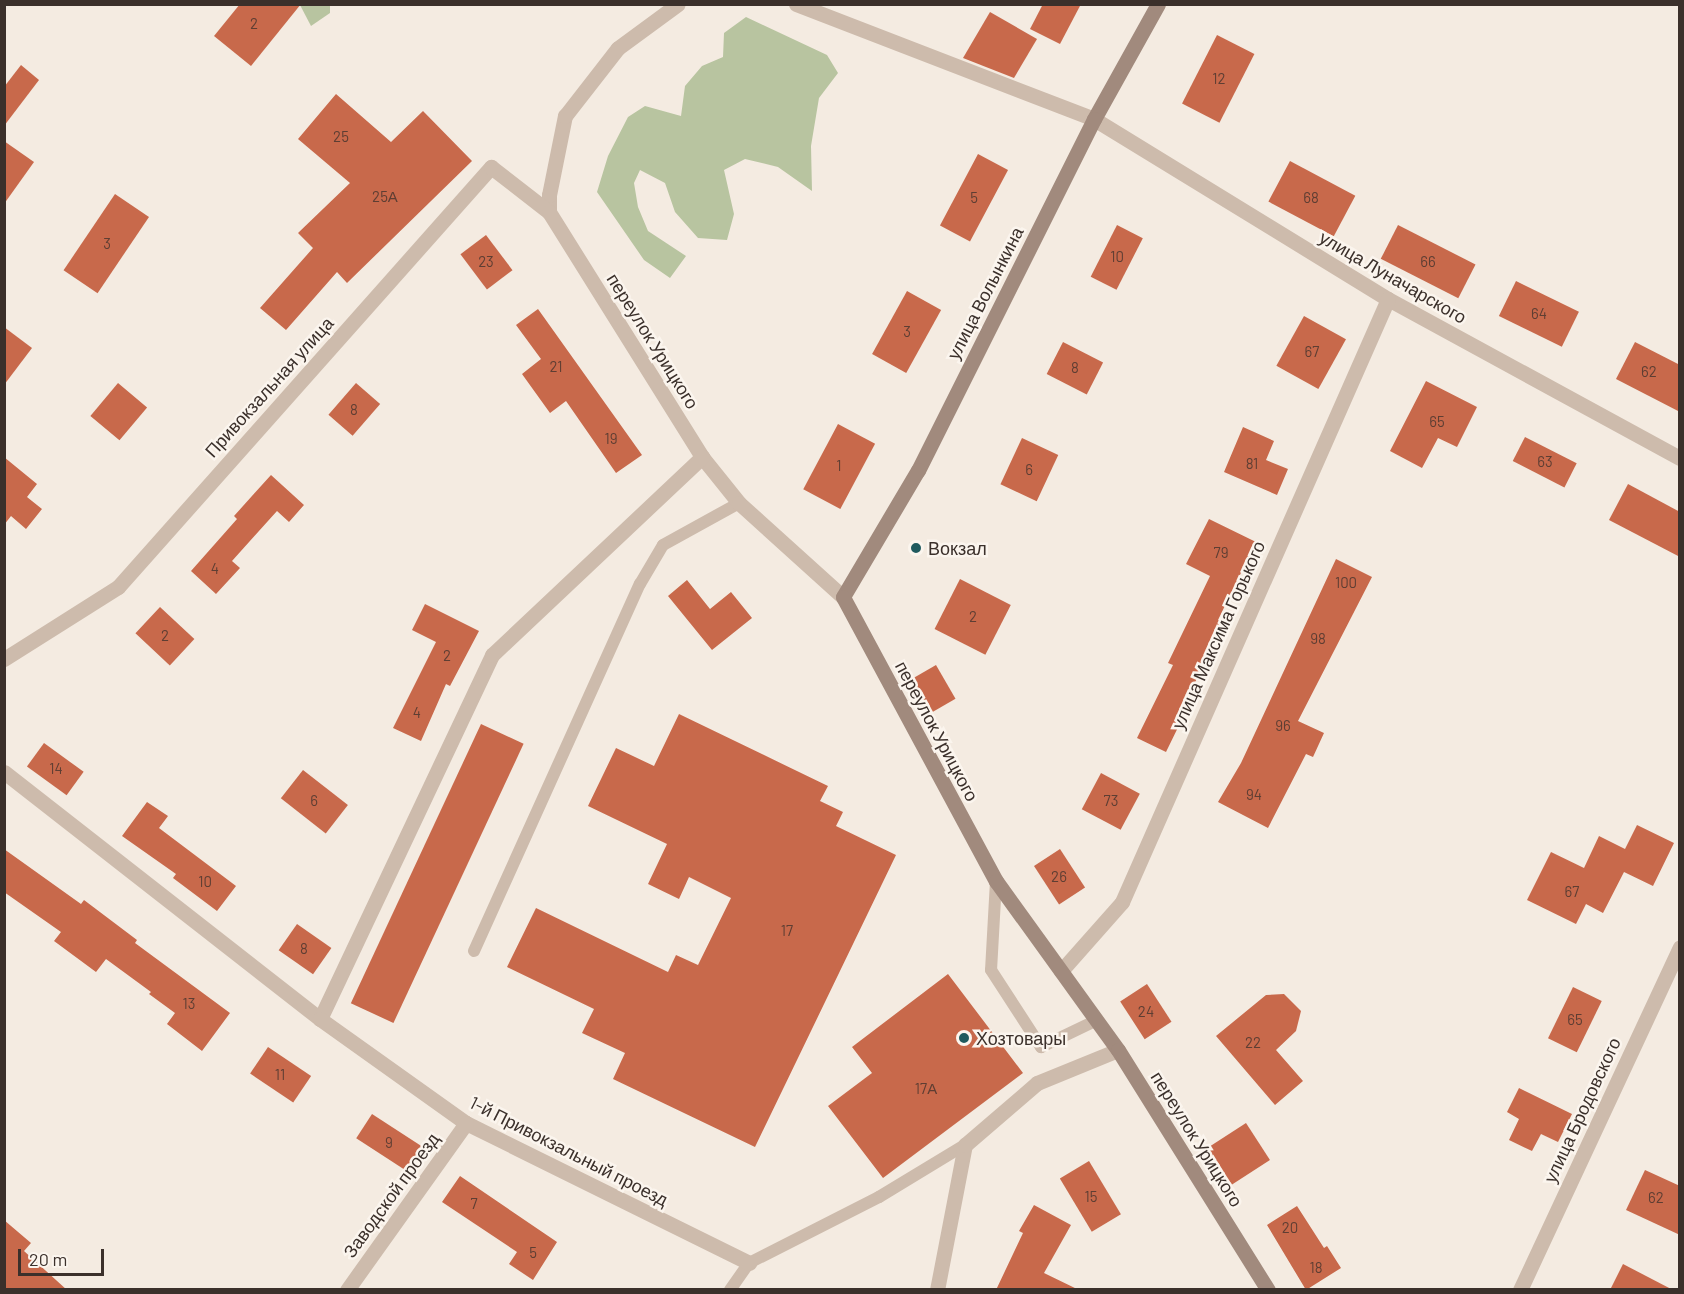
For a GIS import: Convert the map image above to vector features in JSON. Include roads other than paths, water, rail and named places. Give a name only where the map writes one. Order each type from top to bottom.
[{"type":"street","points":[[549,212],[549,195],[565,116],[618,48],[678,4]]},
{"type":"street","name":"улица Луначарского","points":[[796,4],[1094,119],[1388,299],[1680,458]]},
{"type":"street","name":"улица Волынкина","points":[[843,597],[918,470],[1094,119],[1158,4]]},
{"type":"street","name":"Привокзальная улица","points":[[4,659],[118,587],[491,167],[549,212]]},
{"type":"street","name":"переулок Урицкого","points":[[549,212],[702,457],[740,503],[843,597],[996,881],[1118,1050],[1268,1290]]},
{"type":"street","name":"улица Максима Горького","points":[[1061,971],[1122,902],[1388,299]]},
{"type":"street","points":[[320,1019],[492,655],[702,457]]},
{"type":"street","name":"1-й Привокзальный проезд","points":[[4,772],[320,1019],[466,1123],[750,1263]]},
{"type":"street","name":"улица Бродовского","points":[[1520,1290],[1680,947]]},
{"type":"street","points":[[937,1290],[965,1145],[1037,1083],[1118,1050]]},
{"type":"street","name":"Заводской проезд","points":[[347,1290],[466,1123]]},
{"type":"lane","points":[[474,951],[645,574],[663,545],[740,503]]},
{"type":"lane","points":[[996,881],[991,970],[1041,1047],[1097,1020]]},
{"type":"lane","points":[[730,1290],[750,1263],[879,1197],[965,1145]]},
{"type":"place","name":"Вокзал","points":[[916,548]]},
{"type":"place","name":"Хозтовары","points":[[964,1038]]}]
